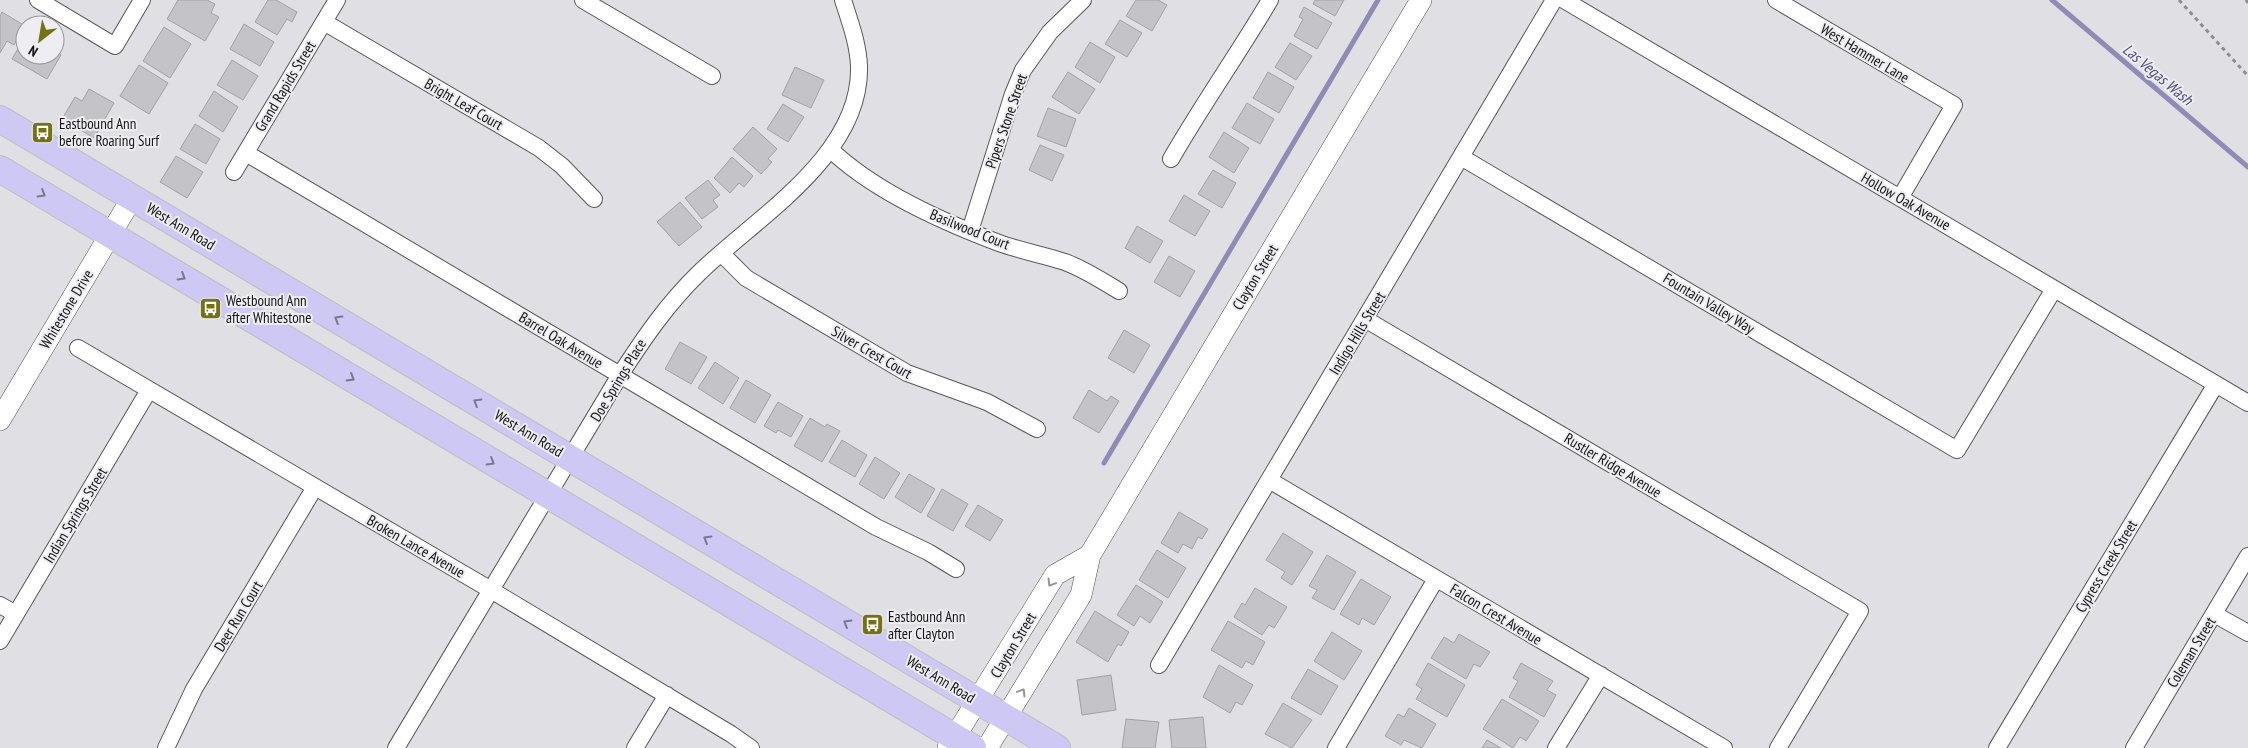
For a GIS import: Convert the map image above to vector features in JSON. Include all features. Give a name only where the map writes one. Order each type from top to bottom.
[{"type":"main road","name":"West Ann Road","points":[[0,119],[1057,748]]},
{"type":"main road","points":[[0,169],[959,744]]},
{"type":"street","points":[[38,0],[114,46],[142,0]]},
{"type":"street","name":"Grand Rapids Street","points":[[234,172],[337,0]]},
{"type":"street","points":[[583,0],[712,76]]},
{"type":"street","name":"Doe Springs Place","points":[[396,748],[572,458],[620,375],[653,324],[671,301],[720,253],[812,172],[831,150],[849,115],[856,91],[859,68],[856,42],[843,0]]},
{"type":"street","name":"Pipers Stone Street","points":[[970,231],[1013,94],[1023,70],[1050,32],[1083,0]]},
{"type":"street","points":[[1171,159],[1270,0]]},
{"type":"street","name":"Clayton Street","points":[[987,748],[1081,595],[1090,555],[1421,0]]},
{"type":"street","name":"Indigo Hills Street","points":[[1159,665],[1554,0]]},
{"type":"street","name":"Hollow Oak Avenue","points":[[1564,0],[2248,403]]},
{"type":"street","name":"West Hammer Lane","points":[[1776,0],[1954,105],[1900,198]]},
{"type":"street","name":"Bright Leaf Court","points":[[324,22],[539,148],[562,166],[594,199]]},
{"type":"street","name":"Basilwood Court","points":[[831,150],[850,168],[940,219],[1026,252],[1064,262],[1089,273],[1119,291]]},
{"type":"street","name":"Barrel Oak Avenue","points":[[246,153],[876,527],[956,568]]},
{"type":"street","name":"Fountain Valley Way","points":[[1461,157],[1957,450],[2054,288]]},
{"type":"street","name":"Whitestone Drive","points":[[0,420],[132,198]]},
{"type":"street","name":"Silver Crest Court","points":[[720,253],[746,278],[907,373],[987,402],[1007,411],[1037,429]]},
{"type":"street","name":"Rustler Ridge Avenue","points":[[1365,319],[1860,611],[1778,748]]},
{"type":"street","name":"Broken Lance Avenue","points":[[78,348],[491,590],[667,695],[751,748]]},
{"type":"street","name":"Cypress Creek Street","points":[[1997,748],[2216,384]]},
{"type":"street","name":"Indian Springs Street","points":[[0,641],[149,390]]},
{"type":"street","name":"Falcon Crest Avenue","points":[[1269,480],[1724,748]]},
{"type":"street","name":"Deer Run Court","points":[[166,748],[194,690],[315,486]]},
{"type":"street","name":"Clayton Street","points":[[959,744],[978,702],[1055,575],[1090,555]]},
{"type":"street","name":"Coleman Street","points":[[2134,748],[2248,556]]},
{"type":"street","points":[[1336,748],[1436,578]]},
{"type":"street","points":[[0,605],[16,614]]},
{"type":"street","points":[[2214,614],[2248,633]]},
{"type":"street","points":[[1556,748],[1601,676]]},
{"type":"street","points":[[635,748],[667,695]]},
{"type":"path","points":[[2178,0],[2248,76]]},
{"type":"building","points":[[178,0],[207,0],[215,4],[211,13],[219,17],[205,41],[167,19]]},
{"type":"building","points":[[268,0],[276,0],[297,12],[292,22],[287,19],[277,35],[255,22]]},
{"type":"building","points":[[1136,0],[1158,0],[1167,5],[1152,31],[1126,16]]},
{"type":"building","points":[[1315,0],[1344,0],[1335,16],[1313,4]]},
{"type":"building","points":[[1304,7],[1332,23],[1317,49],[1294,36],[1303,19],[1299,17]]},
{"type":"building","points":[[2,12],[15,20],[15,43],[14,45],[7,41],[0,53],[0,16]]},
{"type":"building","points":[[1120,20],[1142,33],[1127,57],[1105,44]]},
{"type":"building","points":[[244,24],[274,42],[260,66],[230,49]]},
{"type":"building","points":[[164,27],[191,44],[170,78],[143,61]]},
{"type":"building","points":[[1090,42],[1115,57],[1100,83],[1075,67]]},
{"type":"building","points":[[1290,43],[1312,56],[1296,80],[1275,67]]},
{"type":"building","points":[[232,60],[258,76],[243,100],[217,85]]},
{"type":"building","points":[[22,65],[55,65],[47,79]]},
{"type":"building","points":[[139,65],[168,83],[149,114],[120,96]]},
{"type":"building","points":[[795,67],[824,80],[811,108],[782,95]]},
{"type":"building","points":[[1068,72],[1095,89],[1079,114],[1052,97]]},
{"type":"building","points":[[1268,72],[1294,87],[1279,113],[1253,98]]},
{"type":"building","points":[[89,89],[114,103],[94,138],[62,119],[75,97],[82,101]]},
{"type":"building","points":[[214,91],[238,107],[223,132],[199,116]]},
{"type":"building","points":[[1247,103],[1274,119],[1260,144],[1232,128]]},
{"type":"building","points":[[783,104],[804,117],[788,142],[767,129]]},
{"type":"building","points":[[1048,108],[1076,119],[1066,147],[1037,136]]},
{"type":"building","points":[[195,124],[220,139],[206,164],[180,149]]},
{"type":"building","points":[[753,127],[777,149],[768,159],[772,162],[761,174],[733,149]]},
{"type":"building","points":[[1224,132],[1249,148],[1234,173],[1209,157]]},
{"type":"building","points":[[1040,145],[1064,155],[1052,181],[1029,170]]},
{"type":"building","points":[[176,156],[203,172],[187,198],[160,182]]},
{"type":"building","points":[[732,157],[753,176],[744,187],[739,183],[730,193],[714,178]]},
{"type":"building","points":[[1213,170],[1236,183],[1222,208],[1198,194]]},
{"type":"building","points":[[708,180],[720,195],[713,200],[718,207],[702,219],[685,198]]},
{"type":"building","points":[[1184,195],[1210,211],[1195,236],[1169,221]]},
{"type":"building","points":[[680,202],[702,227],[679,246],[657,222]]},
{"type":"building","points":[[1137,226],[1163,241],[1150,263],[1125,248]]},
{"type":"building","points":[[1169,256],[1195,271],[1180,297],[1154,282]]},
{"type":"building","points":[[1124,330],[1150,345],[1134,373],[1108,358]]},
{"type":"building","points":[[680,342],[707,357],[691,384],[665,369]]},
{"type":"building","points":[[715,362],[739,378],[723,404],[698,388]]},
{"type":"building","points":[[746,380],[771,395],[755,423],[730,408]]},
{"type":"building","points":[[1089,390],[1107,401],[1111,396],[1119,401],[1099,433],[1073,418]]},
{"type":"building","points":[[778,402],[803,416],[791,437],[778,430],[776,433],[764,426]]},
{"type":"building","points":[[810,418],[825,427],[827,424],[840,431],[822,462],[794,446]]},
{"type":"building","points":[[842,440],[867,455],[855,477],[829,462]]},
{"type":"building","points":[[875,457],[900,473],[884,499],[859,484]]},
{"type":"building","points":[[909,474],[935,489],[921,513],[895,497]]},
{"type":"building","points":[[942,489],[968,504],[953,531],[927,516]]},
{"type":"building","points":[[978,505],[1003,520],[990,541],[965,526]]},
{"type":"building","points":[[1179,512],[1208,529],[1202,539],[1198,537],[1192,549],[1183,544],[1178,553],[1161,543]]},
{"type":"building","points":[[1283,533],[1313,552],[1292,585],[1281,578],[1285,572],[1266,560]]},
{"type":"building","points":[[1157,550],[1186,568],[1168,598],[1139,580]]},
{"type":"building","points":[[1327,555],[1356,572],[1334,610],[1312,598],[1317,590],[1309,586]]},
{"type":"building","points":[[1361,579],[1391,597],[1374,625],[1362,618],[1359,625],[1340,614]]},
{"type":"building","points":[[1136,585],[1163,602],[1150,623],[1140,616],[1134,626],[1117,615]]},
{"type":"building","points":[[1255,588],[1287,607],[1274,628],[1269,625],[1262,635],[1234,617],[1242,603],[1245,605]]},
{"type":"building","points":[[1095,611],[1129,632],[1121,646],[1118,644],[1108,662],[1076,642]]},
{"type":"building","points":[[1228,621],[1265,642],[1253,665],[1246,661],[1242,668],[1211,650]]},
{"type":"building","points":[[1332,632],[1362,651],[1344,680],[1314,661]]},
{"type":"building","points":[[1459,634],[1490,652],[1480,667],[1474,664],[1466,679],[1431,658],[1444,637],[1454,643]]},
{"type":"building","points":[[1428,663],[1465,685],[1447,717],[1416,699],[1422,689],[1416,685]]},
{"type":"building","points":[[1521,663],[1553,681],[1547,690],[1556,695],[1544,717],[1509,697],[1518,681],[1513,678]]},
{"type":"building","points":[[1219,665],[1253,685],[1242,705],[1236,702],[1230,713],[1203,697]]},
{"type":"building","points":[[1308,669],[1338,686],[1321,715],[1291,698]]},
{"type":"building","points":[[1111,675],[1116,710],[1082,715],[1077,680]]},
{"type":"building","points":[[1502,699],[1539,721],[1526,741],[1520,737],[1513,748],[1483,729]]},
{"type":"building","points":[[1283,703],[1312,720],[1292,748],[1265,734]]},
{"type":"building","points":[[1409,708],[1436,724],[1422,748],[1404,740],[1401,745],[1385,736],[1398,714],[1404,717]]},
{"type":"building","points":[[1203,717],[1206,748],[1172,748],[1169,720]]},
{"type":"building","points":[[1126,719],[1159,722],[1155,748],[1122,748]]},
{"type":"building","points":[[1487,740],[1501,748],[1482,748]]},
{"type":"waterway","points":[[1104,463],[1378,0]]},
{"type":"waterway","name":"Las Vegas Wash","points":[[2052,0],[2248,167]]},
{"type":"place","name":"Eastbound Ann before Roaring Surf","points":[[43,132]]},
{"type":"place","name":"Westbound Ann after Whitestone","points":[[210,309]]},
{"type":"place","name":"Eastbound Ann after Clayton","points":[[872,625]]}]
